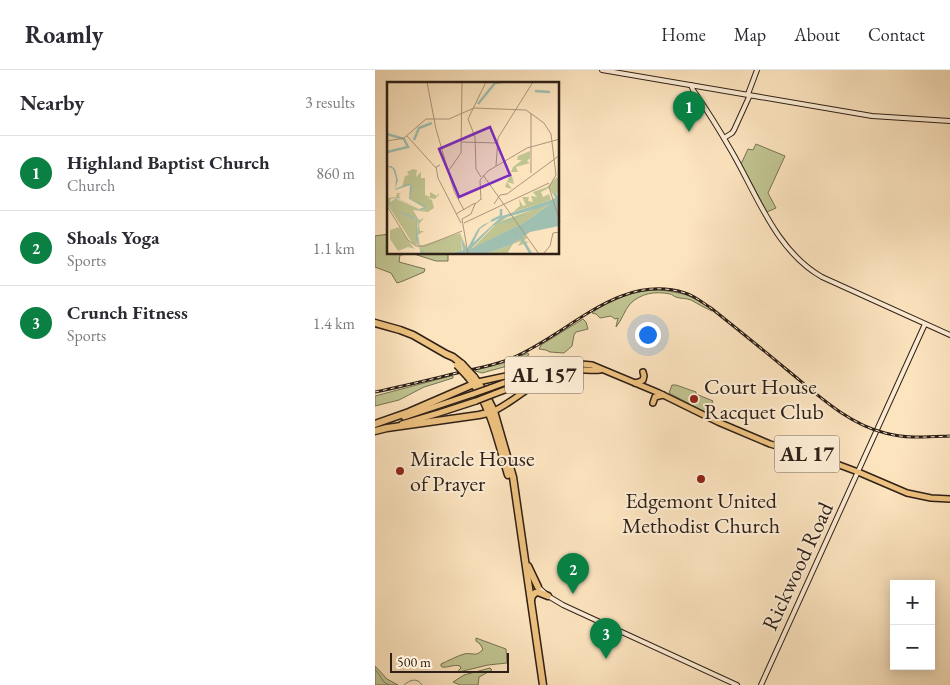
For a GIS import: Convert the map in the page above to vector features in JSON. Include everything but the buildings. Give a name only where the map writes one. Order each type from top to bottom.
[{"type":"highway","points":[[375,323],[413,335],[446,354],[450,360],[459,365],[473,379],[491,412],[513,477],[541,685]]},
{"type":"highway","points":[[378,423],[465,387],[473,379]]},
{"type":"highway","points":[[381,430],[491,412]]},
{"type":"highway","points":[[479,415],[486,416],[495,422],[509,478],[541,685]]},
{"type":"highway","points":[[525,562],[538,587]]},
{"type":"highway","points":[[531,601],[532,596],[538,592],[548,596]]},
{"type":"main road","points":[[602,70],[872,116],[950,121]]},
{"type":"main road","points":[[724,138],[734,130],[757,70]]},
{"type":"main road","points":[[691,85],[724,138],[773,226],[791,252],[808,268],[829,281],[950,335]]},
{"type":"main road","name":"Rickwood Road","points":[[761,685],[925,324]]},
{"type":"main road","name":"AL 17","points":[[473,379],[486,380],[562,364],[586,364],[663,395],[718,422],[770,444],[817,457],[907,493],[931,498],[950,499]]},
{"type":"main road","name":"AL 157","points":[[378,423],[403,417],[562,364]]},
{"type":"main road","name":"AL 157","points":[[381,430],[439,413],[560,369],[577,367],[597,368]]},
{"type":"main road","name":"AL 17","points":[[491,412],[504,406],[538,382],[553,374],[581,369],[603,370]]},
{"type":"main road","points":[[635,383],[643,380],[643,372]]},
{"type":"main road","points":[[653,403],[655,398],[663,395]]},
{"type":"main road","points":[[495,422],[498,411],[504,406]]},
{"type":"main road","points":[[526,580],[533,582],[548,596],[563,605],[737,685]]},
{"type":"green space","points":[[756,144],[785,156],[768,193],[776,208],[767,212],[741,164],[748,149],[753,150]]},
{"type":"green space","points":[[387,234],[387,255],[400,255],[399,262],[425,269],[424,272],[397,283],[391,273],[375,267],[375,236]]},
{"type":"green space","points":[[417,255],[448,255],[448,261],[436,261]]},
{"type":"green space","points":[[655,290],[686,295],[701,301],[712,311],[691,300],[675,297],[671,294],[659,293],[644,295],[634,300],[616,327],[618,318],[615,319],[611,316],[600,318],[592,313],[622,297],[638,292]]},
{"type":"green space","points":[[583,319],[588,329],[576,332],[572,346],[564,353],[539,349],[541,345]]},
{"type":"green space","points":[[528,353],[529,355],[511,365],[482,373],[475,371],[507,362]]},
{"type":"green space","points":[[451,376],[453,378],[424,387],[399,400],[375,406],[375,396]]},
{"type":"green space","name":"Court House Racquet Club","points":[[672,385],[696,392],[696,394],[713,401],[707,413],[669,393]]},
{"type":"green space","points":[[476,638],[506,649],[507,663],[488,665],[459,672],[460,666],[441,666],[441,664],[461,655],[481,652],[483,649],[476,641]]},
{"type":"green space","points":[[375,666],[387,679],[398,685],[375,685]]},
{"type":"green space","points":[[490,668],[492,670],[479,677],[478,685],[460,685],[453,682],[464,675]]},
{"type":"waterway","points":[[375,669],[384,682],[389,685]]},
{"type":"waterway","points":[[404,685],[413,680],[420,682],[422,685]]},
{"type":"railway","points":[[375,392],[487,366],[512,358],[533,348],[616,298],[638,291],[661,289],[689,294],[711,308],[821,398],[857,422],[885,433],[901,436],[950,436]]},
{"type":"place","name":"Highland Baptist Church","points":[[689,132]]},
{"type":"place","name":"Court House Racquet Club","points":[[694,399]]},
{"type":"place","name":"Miracle House of Prayer","points":[[400,471]]},
{"type":"place","name":"Edgemont United Methodist Church","points":[[701,479]]},
{"type":"place","name":"Shoals Yoga","points":[[573,594]]},
{"type":"place","name":"Crunch Fitness","points":[[606,659]]}]
